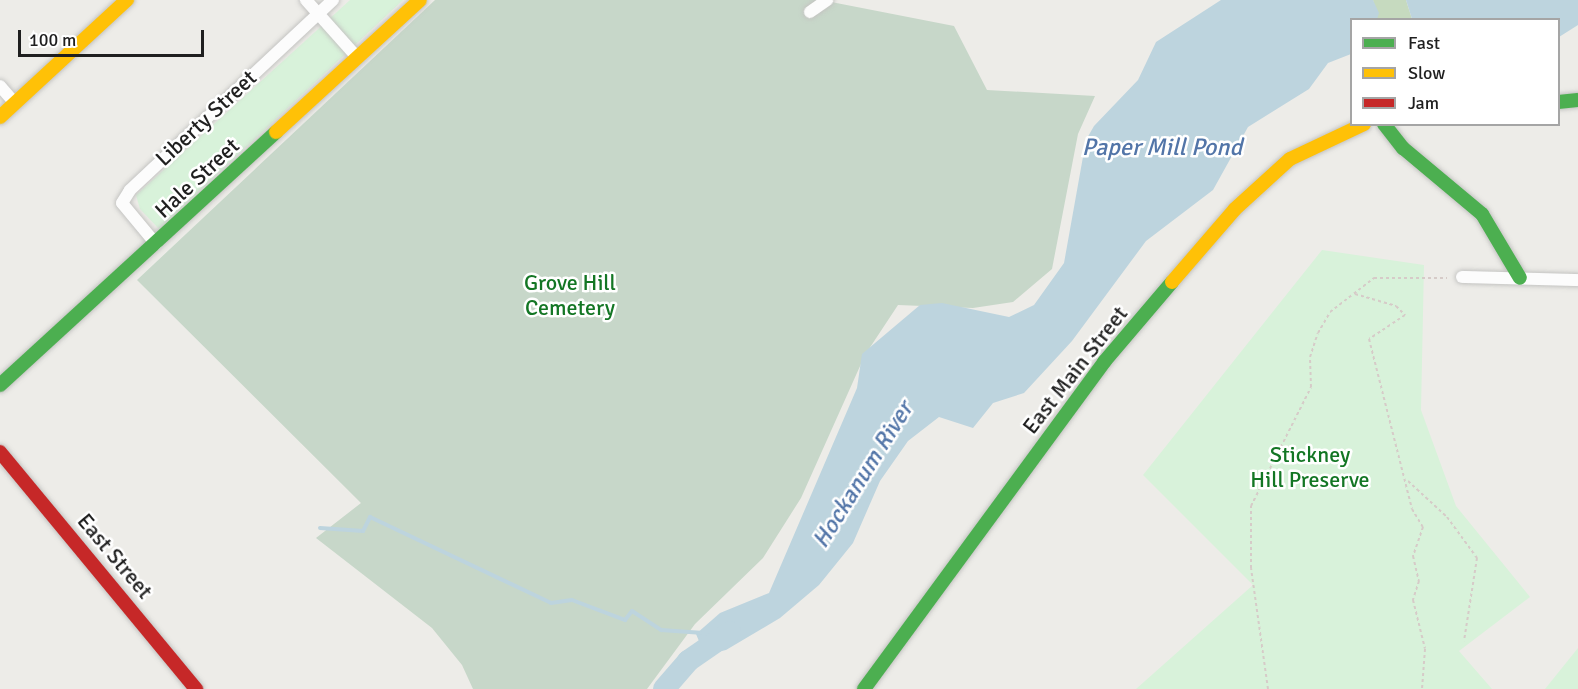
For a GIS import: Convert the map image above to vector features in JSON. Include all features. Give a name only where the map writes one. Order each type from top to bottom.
[{"type":"street","points":[[306,0],[357,57]]},
{"type":"street","name":"Liberty Street","points":[[156,244],[122,203],[130,190],[333,0]]},
{"type":"street","name":"Hale Street","points":[[0,385],[420,0]]},
{"type":"street","points":[[810,12],[827,0]]},
{"type":"street","points":[[0,117],[120,2]]},
{"type":"street","points":[[0,86],[15,103]]},
{"type":"street","points":[[1560,102],[1578,100]]},
{"type":"street","name":"East Main Street","points":[[864,689],[1098,370],[1235,208],[1290,159],[1360,126]]},
{"type":"street","points":[[1386,126],[1403,148],[1482,214],[1520,278]]},
{"type":"street","points":[[1462,277],[1578,280]]},
{"type":"street","name":"East Street","points":[[0,452],[196,689]]},
{"type":"path","points":[[1268,689],[1251,568],[1251,506],[1311,387],[1310,357],[1318,333],[1330,312],[1381,276],[1447,278]]},
{"type":"path","points":[[1355,294],[1396,306],[1406,315],[1369,339],[1383,408],[1408,481],[1412,509],[1423,527],[1413,556],[1419,581],[1413,600],[1425,649],[1422,689]]},
{"type":"path","points":[[1408,481],[1447,517],[1477,558],[1464,641]]},
{"type":"green space","points":[[350,0],[403,0],[159,229],[140,209],[136,195]]},
{"type":"green space","name":"Grove Hill Cemetery","points":[[435,0],[821,0],[954,26],[987,90],[1095,96],[1078,134],[1052,269],[1013,302],[973,308],[898,305],[865,355],[801,498],[763,558],[695,624],[647,689],[473,689],[462,665],[432,628],[316,538],[361,503],[137,280]]},
{"type":"green space","points":[[1373,0],[1406,0],[1412,18],[1377,18]]},
{"type":"green space","name":"Stickney Hill Preserve","points":[[1322,250],[1424,265],[1421,410],[1456,506],[1530,597],[1459,651],[1492,689],[1136,689],[1253,585],[1143,475]]},
{"type":"green space","points":[[1578,648],[1578,689],[1545,689]]},
{"type":"water","name":"Paper Mill Pond","points":[[1221,0],[1373,0],[1379,13],[1377,18],[1350,18],[1350,54],[1328,63],[1309,89],[1248,127],[1213,190],[1146,241],[1072,341],[1024,393],[993,403],[973,428],[939,417],[908,441],[880,481],[853,543],[819,585],[780,618],[726,650],[713,653],[701,646],[696,634],[720,613],[769,593],[857,388],[862,354],[920,305],[942,303],[1009,317],[1034,305],[1064,263],[1086,140],[1094,126],[1138,80],[1156,42]]},
{"type":"water","points":[[1406,0],[1578,0],[1578,25],[1560,36],[1560,18],[1412,18]]},
{"type":"waterway","points":[[320,528],[363,531],[370,517],[551,603],[572,600],[625,620],[632,611],[661,630],[700,633]]},
{"type":"waterway","name":"Hockanum River","points":[[664,689],[688,661],[730,632]]},
{"type":"traffic: fast","points":[[1560,102],[1578,100]]},
{"type":"traffic: fast","points":[[1386,126],[1403,148],[1482,214],[1520,278]]},
{"type":"traffic: fast","points":[[0,385],[276,132]]},
{"type":"traffic: fast","points":[[864,689],[1104,362],[1172,282]]},
{"type":"traffic: slow","points":[[0,117],[127,0]]},
{"type":"traffic: slow","points":[[276,132],[420,0]]},
{"type":"traffic: slow","points":[[1172,282],[1235,209],[1290,159],[1360,126]]},
{"type":"traffic: jam","points":[[0,452],[196,689]]}]
